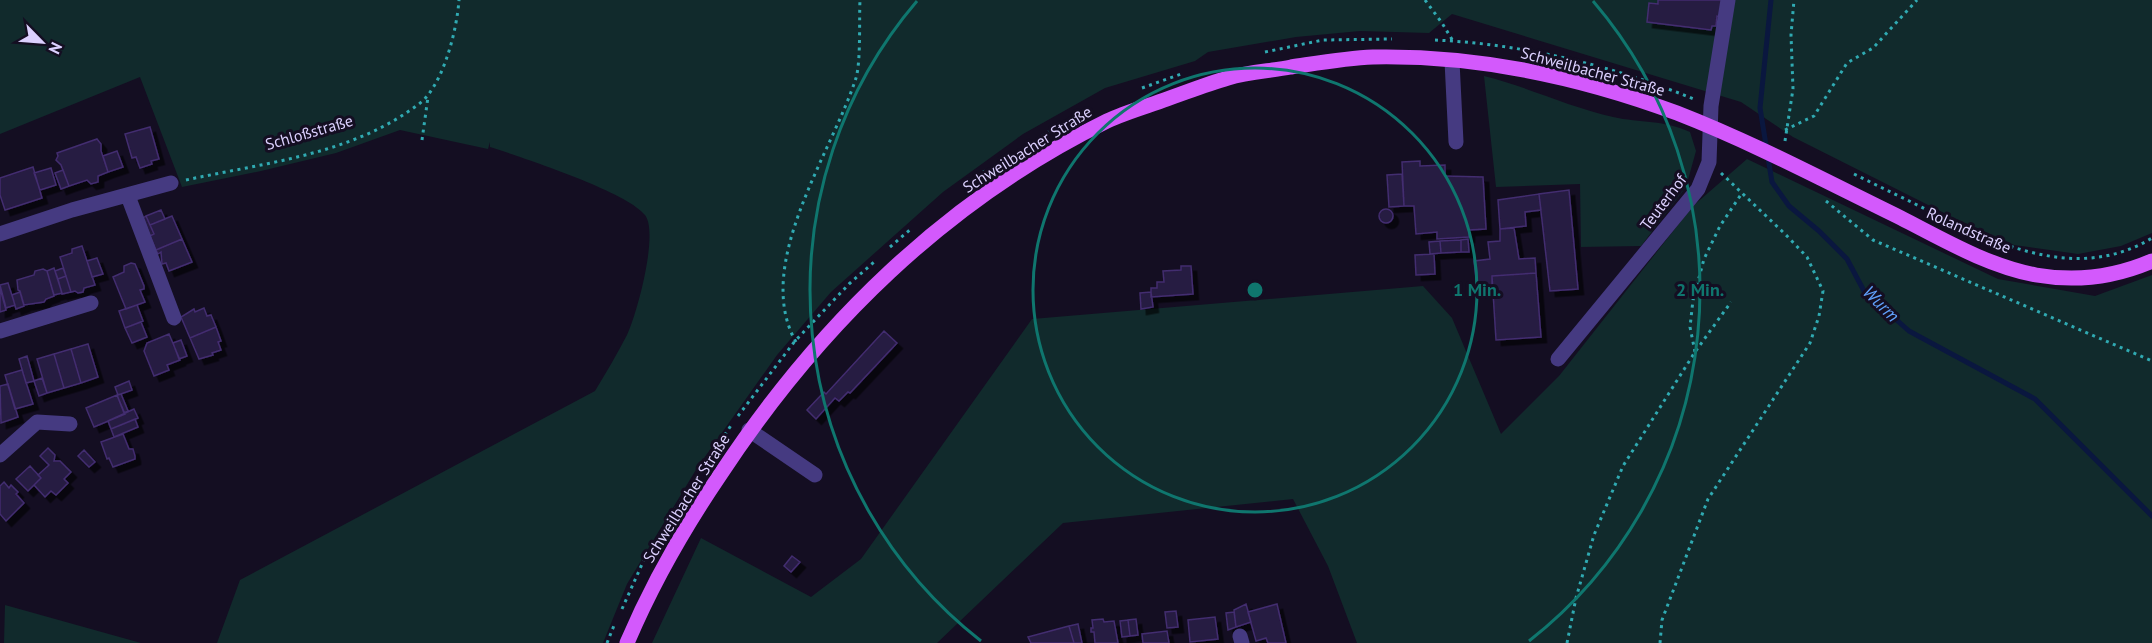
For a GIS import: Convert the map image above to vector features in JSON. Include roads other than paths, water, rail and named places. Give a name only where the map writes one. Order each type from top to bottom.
[{"type":"main road","name":"Schweilbacher Straße","points":[[627,643],[660,572],[703,500],[749,430],[809,353],[919,244],[995,187],[1111,119],[1230,77],[1322,62],[1371,57],[1452,61],[1513,67],[1607,90],[1716,129],[1783,160]]},
{"type":"main road","name":"Rolandstraße","points":[[1783,160],[1976,255],[2036,275],[2092,279],[2130,271],[2152,261]]},
{"type":"street","name":"Teuterhof","points":[[1558,359],[1698,189],[1709,162],[1716,129],[1711,106],[1728,0]]},
{"type":"street","points":[[1452,61],[1456,142]]},
{"type":"street","points":[[0,234],[72,210],[171,183]]},
{"type":"street","points":[[128,196],[174,318]]},
{"type":"street","points":[[0,331],[91,303]]},
{"type":"street","points":[[0,455],[37,422],[70,424]]},
{"type":"street","points":[[749,430],[815,475]]},
{"type":"waterway","name":"Wurm","points":[[1771,0],[1760,108],[1772,182],[1789,206],[1847,259],[1864,291],[1909,331],[2035,399],[2152,516]]}]
